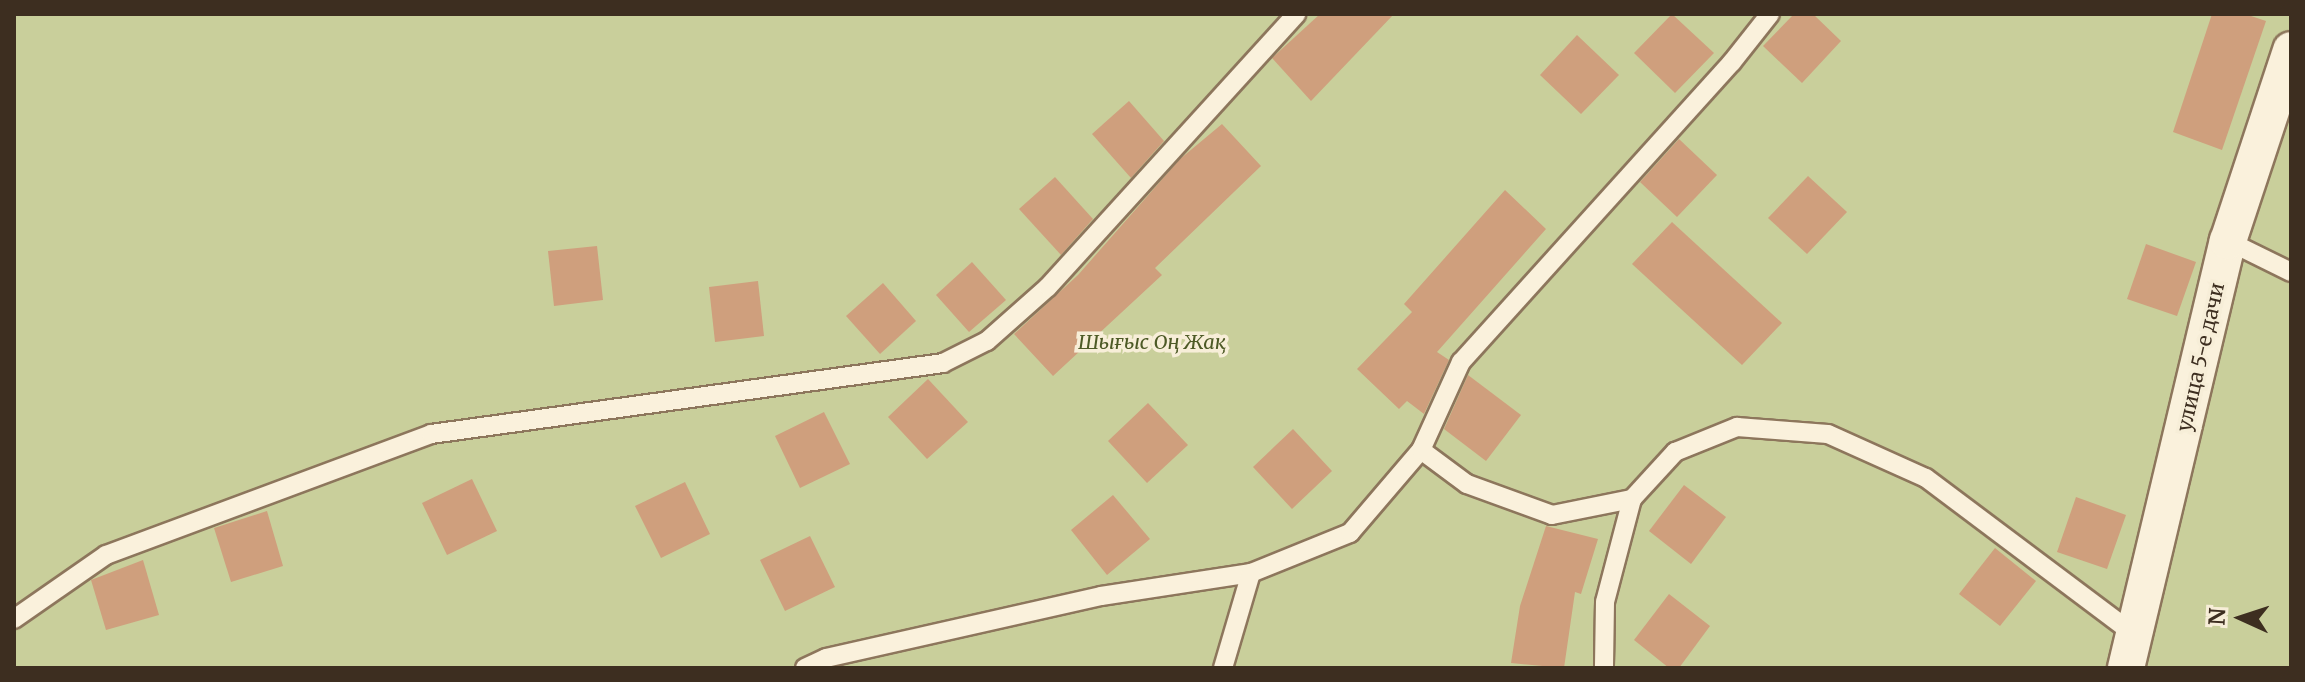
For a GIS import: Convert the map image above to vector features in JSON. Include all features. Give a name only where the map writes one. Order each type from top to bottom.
[{"type":"street","name":"улица 5-е дачи","points":[[2130,651],[2228,241],[2291,50]]},
{"type":"lane","points":[[14,619],[106,555],[431,434],[943,363],[987,341],[1048,287],[1296,14]]},
{"type":"lane","points":[[805,668],[826,658],[1101,596],[1251,573],[1350,533],[1421,450],[1461,362],[1732,62],[1770,14]]},
{"type":"lane","points":[[2228,241],[2291,272]]},
{"type":"lane","points":[[1604,668],[1605,602],[1632,499],[1675,452],[1737,427],[1828,434],[1926,478],[2130,651]]},
{"type":"lane","points":[[1421,450],[1467,484],[1552,515],[1632,499]]},
{"type":"lane","points":[[1223,668],[1251,573]]},
{"type":"green space","name":"Шығыс Оң Жақ","points":[[14,14],[2291,14],[2291,668],[14,668]]},
{"type":"building","points":[[1320,14],[1394,14],[1311,101],[1272,58]]},
{"type":"building","points":[[1672,14],[1714,53],[1675,93],[1634,53]]},
{"type":"building","points":[[1794,14],[1813,14],[1841,41],[1802,83],[1763,46]]},
{"type":"building","points":[[2212,14],[2245,14],[2266,21],[2222,150],[2173,132]]},
{"type":"building","points":[[1577,35],[1619,75],[1581,114],[1540,75]]},
{"type":"building","points":[[1129,101],[1164,141],[1131,178],[1092,134]]},
{"type":"building","points":[[1222,124],[1261,166],[1155,268],[1162,275],[1053,376],[1014,334],[1078,275],[1180,159]]},
{"type":"building","points":[[1679,139],[1717,175],[1677,217],[1640,182]]},
{"type":"building","points":[[1808,176],[1847,212],[1807,254],[1768,218]]},
{"type":"building","points":[[1055,177],[1093,219],[1061,255],[1019,209]]},
{"type":"building","points":[[1505,190],[1546,229],[1437,352],[1449,360],[1424,414],[1407,401],[1399,409],[1357,369],[1412,312],[1404,304]]},
{"type":"building","points":[[1672,222],[1782,323],[1742,365],[1632,264]]},
{"type":"building","points":[[2146,244],[2196,262],[2177,316],[2127,299]]},
{"type":"building","points":[[597,246],[603,300],[554,306],[548,251]]},
{"type":"building","points":[[972,262],[1006,300],[969,332],[936,295]]},
{"type":"building","points":[[758,281],[764,336],[715,342],[709,287]]},
{"type":"building","points":[[883,283],[916,321],[880,354],[846,316]]},
{"type":"building","points":[[1468,375],[1521,415],[1486,461],[1444,429]]},
{"type":"building","points":[[928,379],[968,422],[927,459],[888,417]]},
{"type":"building","points":[[1148,403],[1188,445],[1147,483],[1108,441]]},
{"type":"building","points":[[824,412],[850,464],[800,488],[775,436]]},
{"type":"building","points":[[1293,429],[1332,471],[1292,509],[1253,467]]},
{"type":"building","points":[[472,479],[497,531],[447,555],[422,503]]},
{"type":"building","points":[[685,482],[710,534],[661,558],[635,506]]},
{"type":"building","points":[[1684,485],[1726,517],[1691,564],[1649,531]]},
{"type":"building","points":[[1113,495],[1150,539],[1107,575],[1071,530]]},
{"type":"building","points":[[2076,497],[2126,515],[2107,569],[2057,552]]},
{"type":"building","points":[[267,511],[283,566],[231,582],[214,528]]},
{"type":"building","points":[[1546,526],[1598,539],[1581,594],[1575,592],[1564,668],[1511,663],[1520,606]]},
{"type":"building","points":[[810,536],[835,587],[785,611],[760,560]]},
{"type":"building","points":[[1995,548],[2036,581],[2000,626],[1959,594]]},
{"type":"building","points":[[143,560],[159,615],[106,630],[91,580]]},
{"type":"building","points":[[1669,594],[1710,626],[1679,668],[1669,668],[1634,640]]}]
